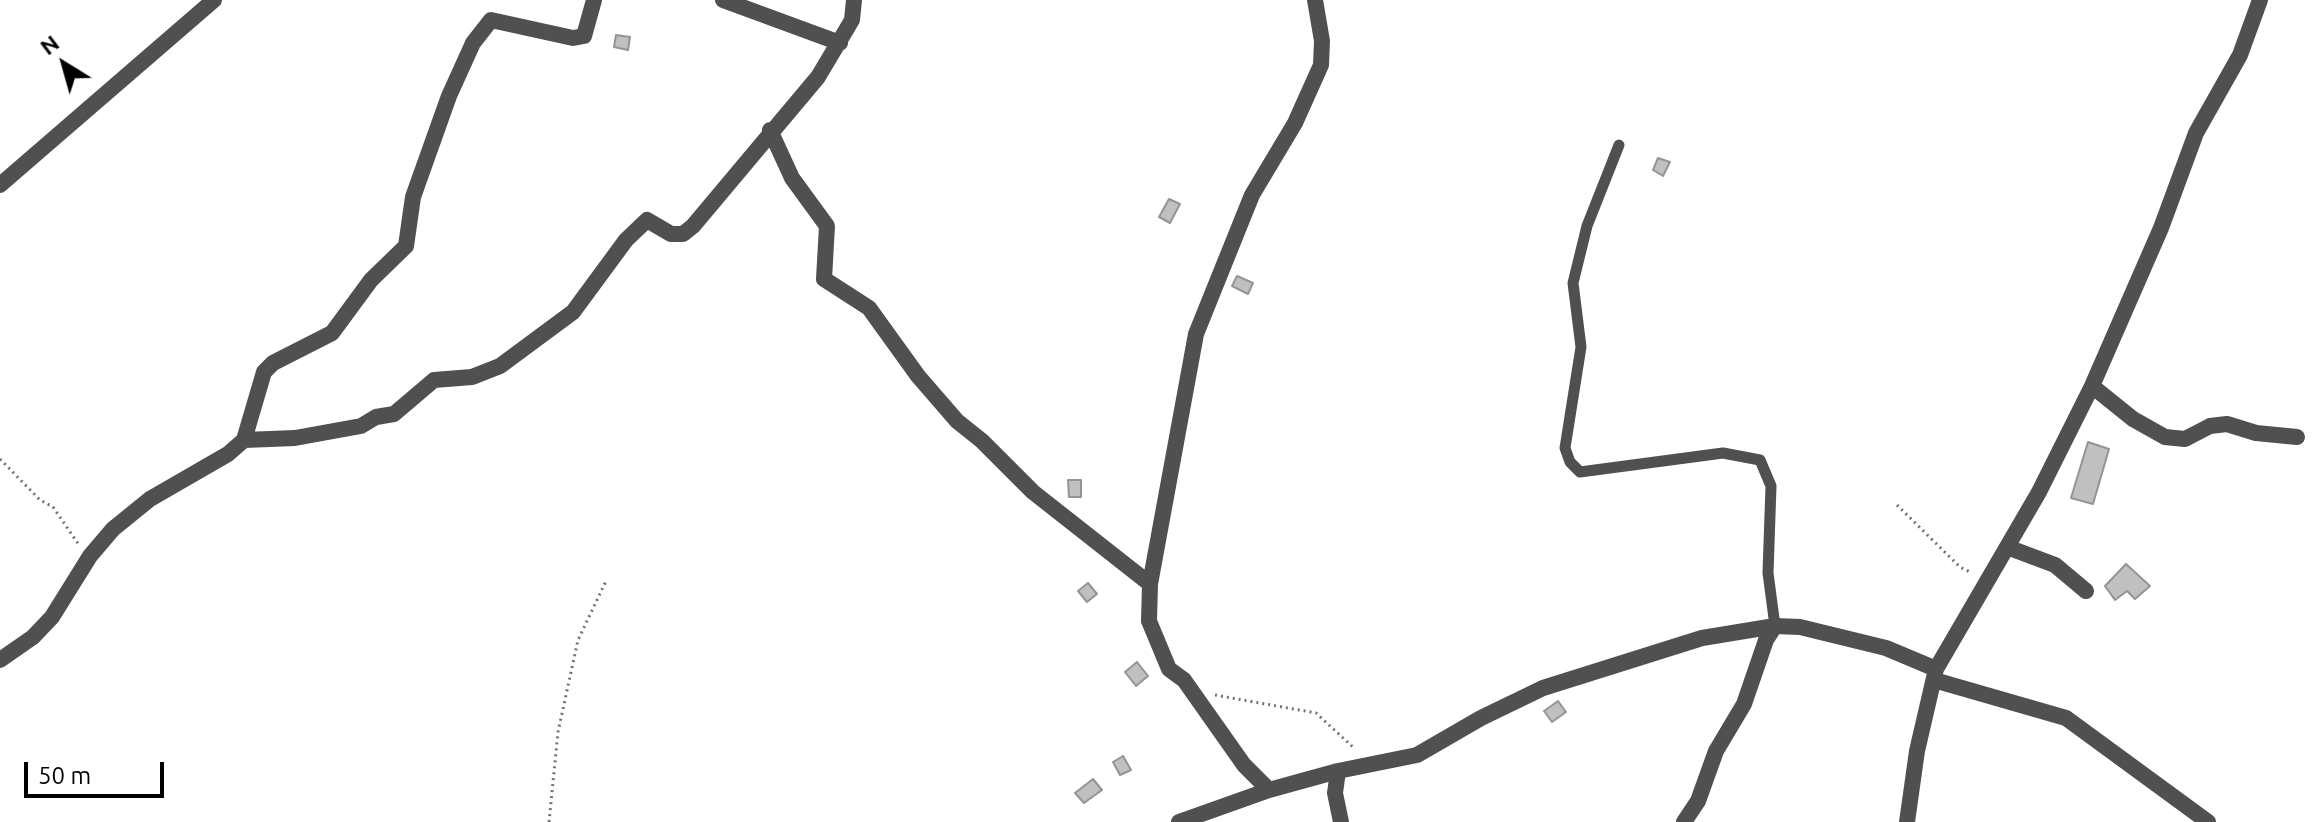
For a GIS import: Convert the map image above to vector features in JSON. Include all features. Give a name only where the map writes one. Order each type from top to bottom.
[{"type":"street","points":[[0,185],[214,0]]},
{"type":"street","points":[[0,660],[33,637],[52,617],[90,556],[113,529],[150,499],[228,454],[244,440],[264,372],[273,363],[332,333],[371,280],[406,246],[413,197],[449,96],[473,43],[491,20],[573,38],[584,36],[594,0]]},
{"type":"street","points":[[723,0],[840,43]]},
{"type":"street","points":[[244,440],[295,438],[361,426],[376,417],[394,414],[434,380],[472,377],[500,366],[573,312],[626,240],[647,220],[671,234],[683,234],[693,226],[770,130],[818,77],[852,20],[854,0]]},
{"type":"street","points":[[1269,790],[1244,765],[1184,680],[1169,669],[1149,621],[1150,584],[1196,334],[1252,195],[1295,123],[1321,65],[1322,41],[1315,0]]},
{"type":"street","points":[[1907,822],[1917,751],[1935,674],[1986,579],[2039,492],[2092,386],[2161,228],[2196,133],[2240,55],[2260,0]]},
{"type":"street","points":[[770,130],[792,178],[827,226],[824,279],[869,308],[918,376],[957,421],[982,441],[1033,492],[1150,584]]},
{"type":"street","points":[[2092,386],[2133,419],[2165,437],[2185,439],[2210,426],[2227,424],[2256,433],[2297,437]]},
{"type":"street","points":[[2007,547],[2055,565],[2086,591]]},
{"type":"street","points":[[1684,822],[1698,801],[1716,751],[1744,704],[1766,640],[1775,626]]},
{"type":"street","points":[[1179,822],[1269,790],[1338,771],[1417,755],[1481,718],[1543,688],[1702,638],[1775,626],[1800,627],[1886,648],[1935,674],[2066,718],[2208,822]]},
{"type":"street","points":[[1338,771],[1335,793],[1341,822]]},
{"type":"lane","points":[[1619,145],[1587,226],[1575,273],[1581,347],[1565,448],[1570,462],[1580,472],[1723,453],[1760,460],[1771,486],[1768,573],[1775,626]]},
{"type":"path","points":[[0,459],[40,500],[53,507],[90,556]]},
{"type":"path","points":[[1897,505],[1960,567],[1986,579]]},
{"type":"path","points":[[549,822],[558,732],[578,640],[606,581]]},
{"type":"path","points":[[1184,680],[1216,696],[1316,713],[1374,765]]},
{"type":"building","points":[[616,35],[630,37],[628,50],[614,47]]},
{"type":"building","points":[[1658,158],[1670,162],[1663,176],[1653,170]]},
{"type":"building","points":[[1169,199],[1180,204],[1170,223],[1159,217]]},
{"type":"building","points":[[1237,276],[1253,283],[1248,294],[1232,286]]},
{"type":"building","points":[[2088,442],[2109,449],[2093,504],[2071,498]]},
{"type":"building","points":[[1068,480],[1081,480],[1081,497],[1069,497]]},
{"type":"building","points":[[2126,564],[2150,586],[2135,599],[2127,591],[2115,600],[2105,586]]},
{"type":"building","points":[[1088,583],[1097,594],[1087,602],[1078,591]]},
{"type":"building","points":[[1137,662],[1148,676],[1136,686],[1125,672]]},
{"type":"building","points":[[1558,701],[1566,712],[1552,722],[1544,711]]},
{"type":"building","points":[[1123,756],[1131,770],[1120,775],[1113,762]]},
{"type":"building","points":[[1093,779],[1102,790],[1084,803],[1075,793]]}]
